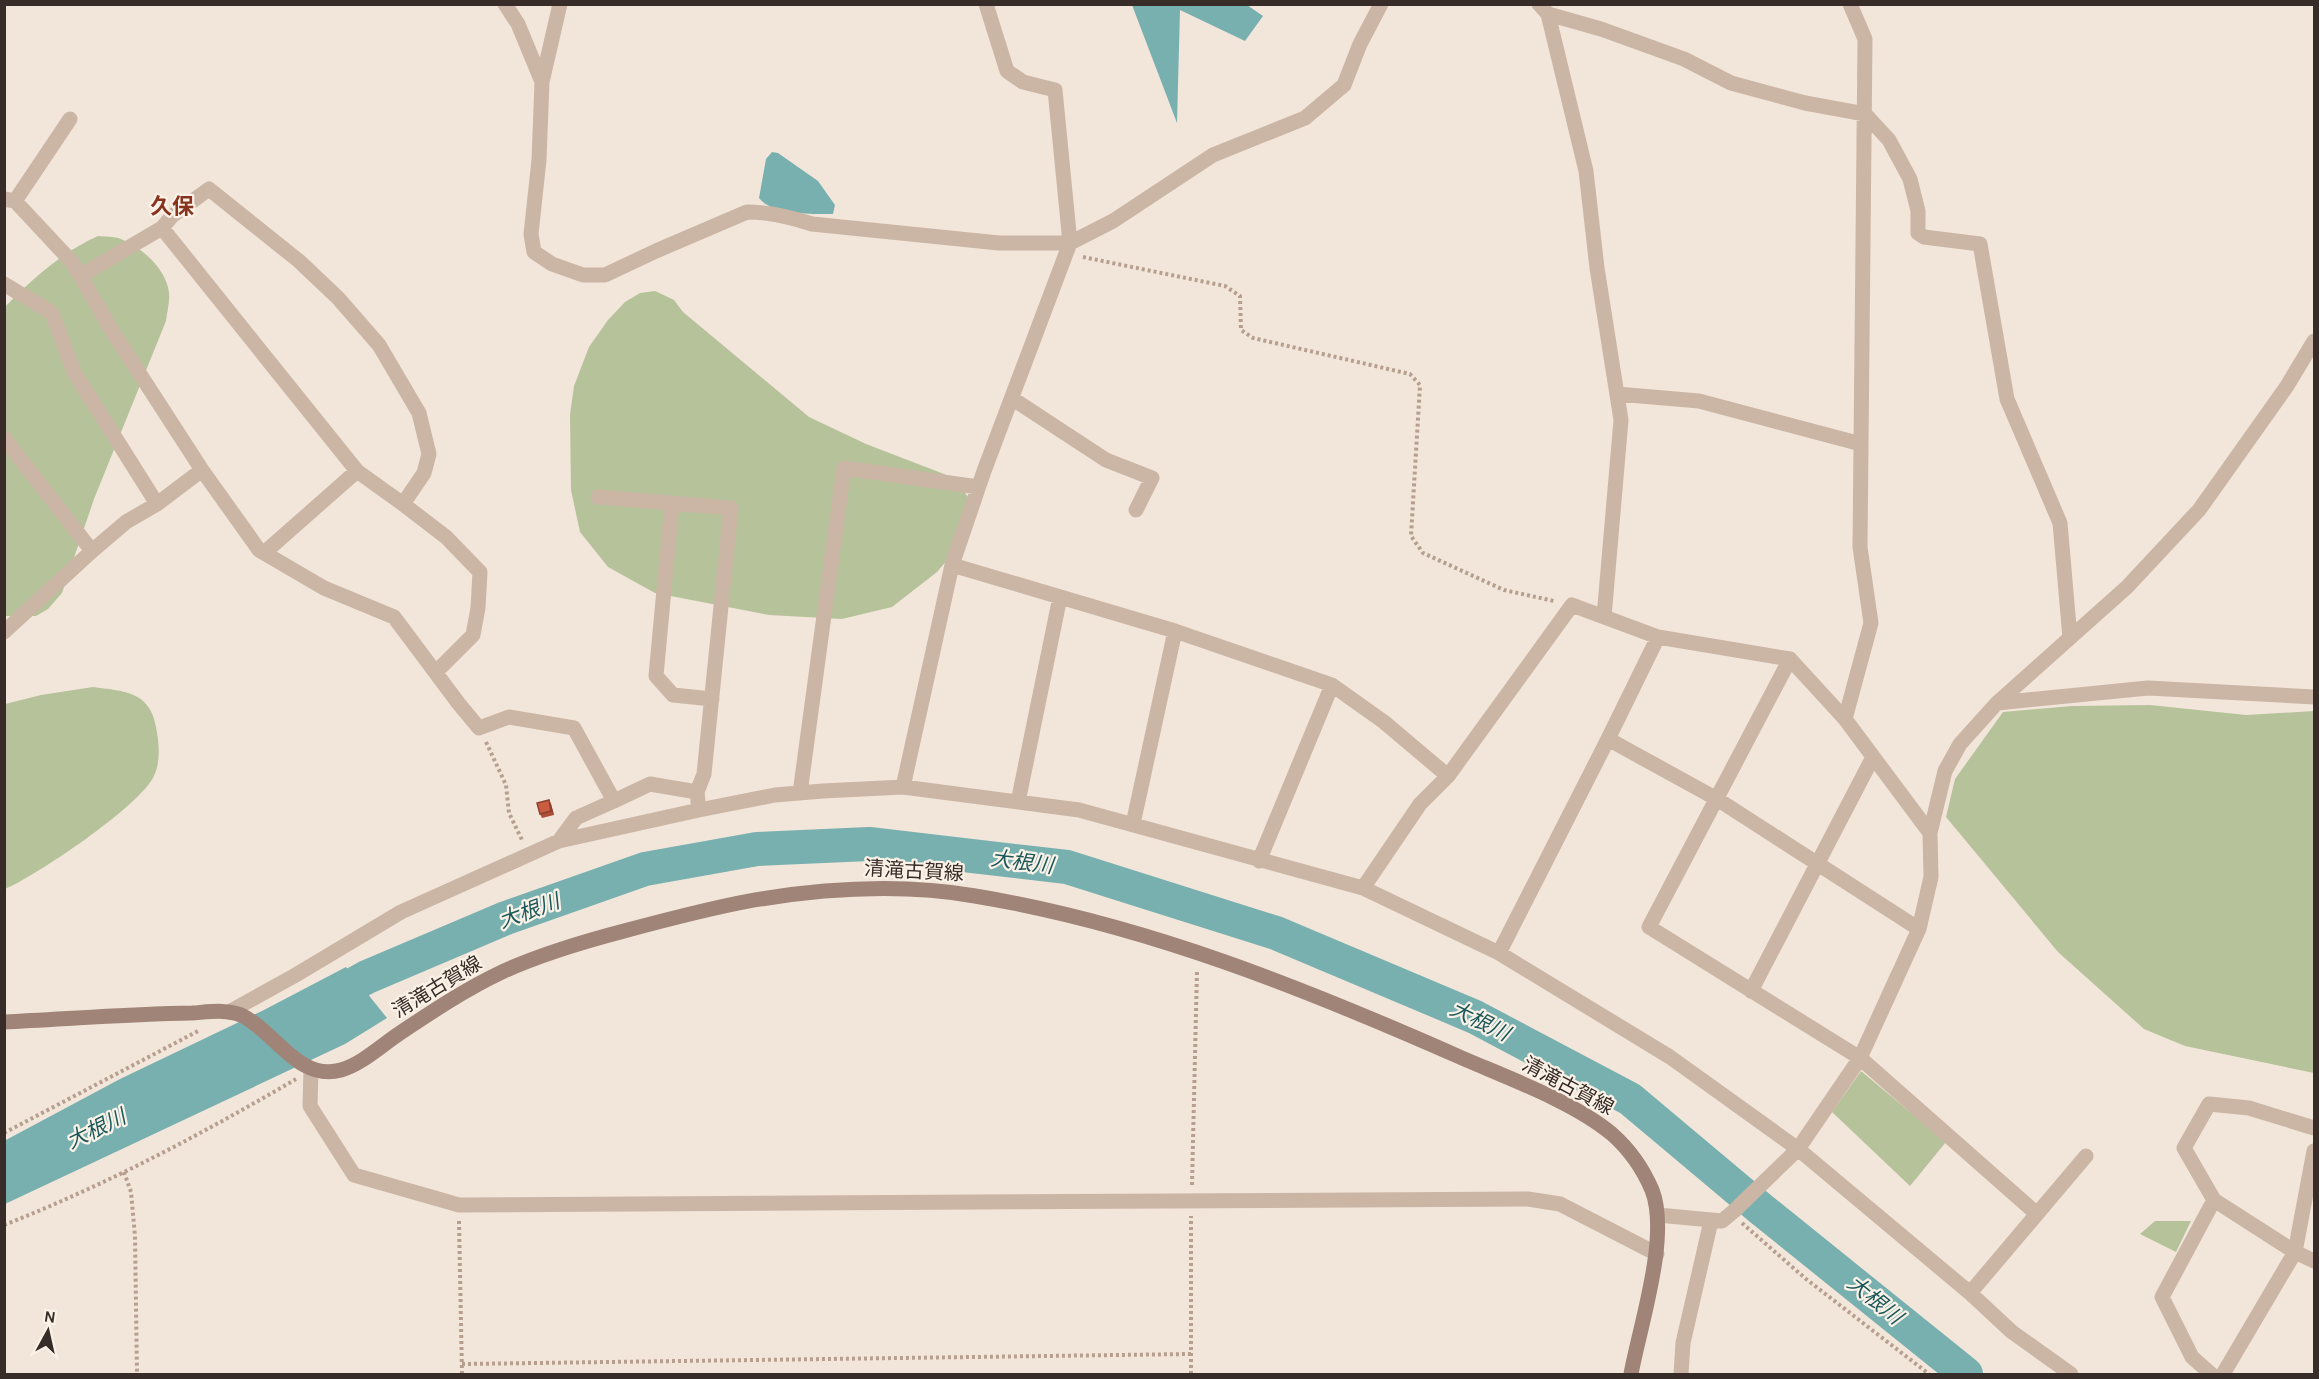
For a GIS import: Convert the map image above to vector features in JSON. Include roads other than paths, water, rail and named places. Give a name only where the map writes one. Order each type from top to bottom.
[{"type":"main road","name":"清滝古賀線","points":[[306,1066],[339,1071],[355,1063],[441,1005],[503,972],[568,946],[694,912],[818,891],[868,887],[922,889],[976,896],[1116,928],[1197,951],[1423,1040],[1542,1093],[1610,1132],[1628,1150],[1653,1193],[1658,1215],[1657,1254],[1631,1374]]},
{"type":"main road","points":[[4,1022],[167,1013],[236,1014],[306,1066]]},
{"type":"street","points":[[505,4],[518,24],[542,82]]},
{"type":"street","points":[[560,4],[542,82],[539,160],[531,234],[534,252],[552,264],[583,275],[605,275],[747,212],[782,215],[812,224],[999,243],[1070,243],[1113,221],[1213,155],[1305,118],[1344,85],[1360,44],[1381,4]]},
{"type":"street","points":[[903,787],[952,565],[978,487],[1070,243],[1055,90],[1023,82],[1007,71],[986,4]]},
{"type":"street","points":[[1845,719],[1871,623],[1860,548],[1865,39],[1850,4]]},
{"type":"street","points":[[1544,9],[1684,59],[1731,82],[1805,103],[1865,114],[1889,140],[1910,179],[1918,211],[1918,233],[1924,237],[1980,244],[2007,399],[2060,523],[2070,639]]},
{"type":"street","points":[[1544,9],[1586,171],[1597,268],[1622,420],[1604,617]]},
{"type":"street","points":[[69,118],[53,146],[8,200],[72,262],[114,334],[202,470],[259,550],[324,588],[394,617],[479,728],[508,717],[574,728],[614,801]]},
{"type":"street","points":[[80,276],[162,228],[172,216],[209,189],[299,261],[338,298],[379,345],[419,413],[429,454],[424,473],[403,504]]},
{"type":"street","points":[[162,228],[357,471],[446,537],[480,572],[478,608],[473,635],[436,672]]},
{"type":"street","points":[[4,284],[52,313],[74,372],[157,504]]},
{"type":"street","points":[[1658,1215],[1722,1221],[1795,1152],[1860,1058],[1920,929],[1931,877],[1930,833],[1945,771],[1960,744],[1997,703],[2127,587],[2199,510],[2287,386],[2314,340]]},
{"type":"street","points":[[1617,394],[1699,401],[1861,444]]},
{"type":"street","points":[[1012,399],[1106,460],[1152,478],[1136,510]]},
{"type":"street","points":[[4,438],[92,551]]},
{"type":"street","points":[[800,793],[844,468],[978,487]]},
{"type":"street","points":[[5,630],[126,522],[157,504],[202,470]]},
{"type":"street","points":[[264,553],[357,471]]},
{"type":"street","points":[[598,497],[731,508],[704,774],[697,792],[699,810]]},
{"type":"street","points":[[672,503],[656,676],[673,695],[712,699]]},
{"type":"street","points":[[952,565],[1175,631],[1332,685],[1384,722],[1448,776]]},
{"type":"street","points":[[1018,802],[1060,597]]},
{"type":"street","points":[[1363,888],[1420,804],[1448,776],[1572,605],[1658,637],[1790,659],[1845,719],[1930,833]]},
{"type":"street","points":[[1134,824],[1175,631]]},
{"type":"street","points":[[1499,953],[1658,637]]},
{"type":"street","points":[[1790,659],[1648,927],[1860,1058],[2037,1214]]},
{"type":"street","points":[[1259,861],[1332,685]]},
{"type":"street","points":[[1997,703],[2148,688],[2314,697]]},
{"type":"street","points":[[1608,739],[1717,799],[1920,929]]},
{"type":"street","points":[[1751,991],[1873,757]]},
{"type":"street","points":[[559,841],[576,818],[650,784],[697,792]]},
{"type":"street","points":[[236,1014],[294,976],[401,912],[559,841],[699,810],[775,795],[800,793],[903,787],[1079,810],[1363,888],[1499,953],[1670,1057],[1795,1152],[1970,1293],[2012,1332],[2071,1374]]},
{"type":"street","points":[[306,1066],[310,1107],[354,1175],[459,1205],[1528,1199],[1560,1204],[1657,1254]]},
{"type":"street","points":[[2314,1128],[2249,1107],[2209,1104],[2184,1148],[2214,1200],[2295,1252],[2314,1261]]},
{"type":"street","points":[[2223,1374],[2295,1252],[2314,1151]]},
{"type":"street","points":[[1970,1293],[2086,1156]]},
{"type":"street","points":[[2211,1374],[2192,1357],[2162,1297],[2214,1200]]},
{"type":"street","points":[[1681,1374],[1683,1343],[1710,1221]]},
{"type":"water","points":[[1132,5],[1247,5],[1263,16],[1245,41],[1180,10],[1177,123]]},
{"type":"water","points":[[772,152],[778,153],[818,181],[835,205],[833,214],[783,211],[765,204],[759,198],[766,159]]},
{"type":"water","points":[[346,967],[387,1018],[345,1044],[5,1204],[4,1141],[120,1079],[262,1011]]},
{"type":"waterway","name":"大根川","points":[[318,1004],[367,977],[506,918],[645,869],[757,849],[869,844],[1067,867],[1276,933],[1475,1017],[1630,1099],[1761,1209],[1966,1374]]},
{"type":"district","name":"久保","points":[[172,207]]}]
